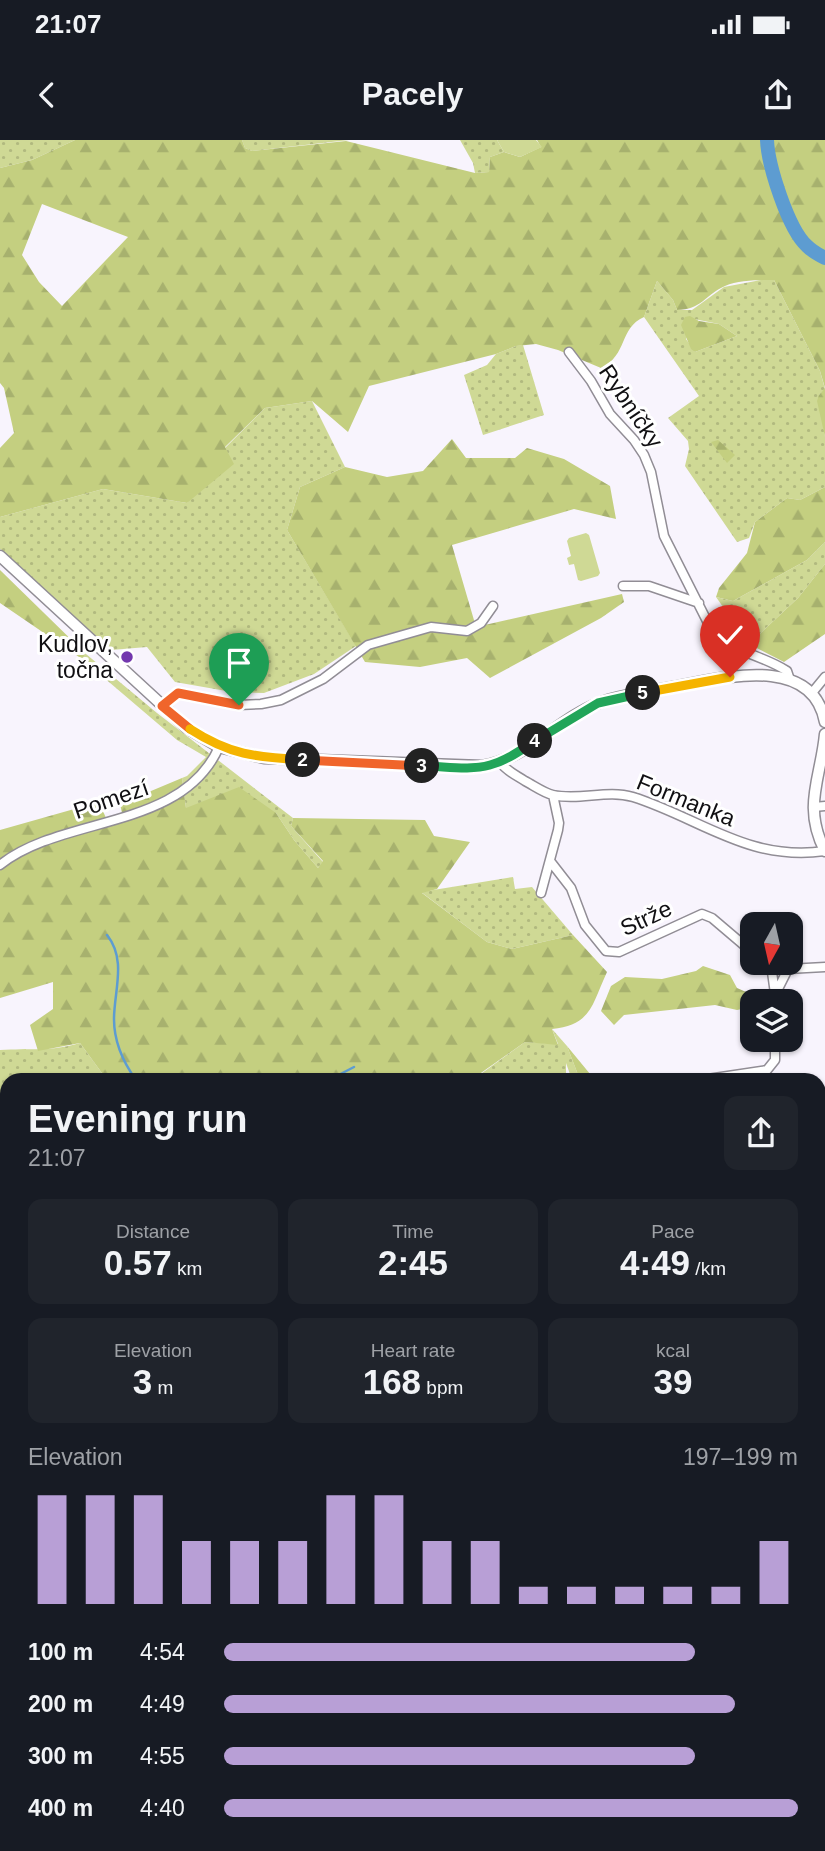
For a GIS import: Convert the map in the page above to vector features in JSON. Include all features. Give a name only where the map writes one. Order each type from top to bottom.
[{"type":"street","name":"Rybníčky","points":[[569,352],[591,381],[610,414],[644,455],[651,472],[664,536],[718,636],[741,651],[788,671],[790,680]]},
{"type":"street","points":[[0,556],[187,728],[219,747],[264,758],[474,767],[500,762],[587,708],[611,698],[757,674],[790,680],[811,694],[821,707],[825,722]]},
{"type":"street","points":[[623,586],[649,586],[699,603]]},
{"type":"street","points":[[162,706],[178,693],[239,705],[281,700],[323,679],[369,645],[431,627],[467,631],[481,623],[493,606]]},
{"type":"street","points":[[811,694],[825,677]]},
{"type":"street","points":[[825,734],[815,783],[819,806],[817,830],[825,851]]},
{"type":"street","name":"Pomezí","points":[[0,865],[16,852],[35,843],[149,809],[200,776],[219,747]]},
{"type":"street","name":"Formanka","points":[[500,762],[514,774],[553,795],[620,794],[654,805],[748,845],[799,853],[825,851]]},
{"type":"street","points":[[541,893],[559,822],[553,795]]},
{"type":"street","name":"Strže","points":[[550,861],[571,888],[585,925],[606,951],[619,952],[702,915],[712,918],[740,942]]},
{"type":"street","points":[[779,989],[788,969],[825,967]]},
{"type":"street","points":[[747,1073],[767,1070],[775,1060],[775,1052]]},
{"type":"green space","points":[[0,140],[75,140],[32,160],[0,168]]},
{"type":"green space","points":[[75,140],[242,140],[245,148],[252,151],[346,141],[475,173],[489,172],[490,157],[504,152],[520,157],[541,147],[537,140],[825,140],[825,388],[820,371],[774,280],[731,284],[692,308],[677,310],[673,300],[657,281],[644,317],[631,328],[616,356],[601,368],[536,344],[516,346],[496,354],[369,386],[348,432],[312,401],[265,408],[225,447],[234,464],[187,503],[103,489],[0,517],[0,448],[14,433],[4,388],[0,383],[0,168],[32,160]],"holes":[[[42,204],[128,237],[62,306],[39,282],[22,255]]]},
{"type":"green space","points":[[242,140],[349,140],[252,151],[245,148]]},
{"type":"green space","points":[[460,140],[497,140],[504,152],[490,157],[489,172],[475,173],[473,163]]},
{"type":"green space","points":[[497,140],[536,140],[542,147],[520,157],[504,152]]},
{"type":"green space","points":[[774,280],[820,371],[825,389],[819,395],[825,437],[825,487],[800,500],[787,498],[755,522],[749,538],[737,542],[685,466],[688,441],[668,418],[699,396],[644,317],[657,281],[673,300],[677,310],[692,310],[724,287]],"holes":[[[694,319],[719,324],[737,336],[695,352],[686,339]]]},
{"type":"green space","points":[[690,316],[699,321],[719,324],[737,336],[695,352],[691,349],[681,325],[685,317]]},
{"type":"green space","points":[[523,345],[544,415],[483,435],[464,375],[487,365],[496,354]]},
{"type":"green space","points":[[825,388],[825,437],[817,401]]},
{"type":"green space","points":[[312,401],[345,467],[300,487],[287,530],[356,646],[314,674],[264,693],[232,692],[175,682],[147,647],[111,650],[0,549],[0,517],[103,489],[187,503],[225,448],[265,408]]},
{"type":"green space","points":[[452,439],[466,458],[515,458],[527,448],[564,459],[610,486],[616,519],[574,509],[452,545],[476,627],[622,594],[624,602],[601,618],[490,678],[467,658],[420,667],[365,662],[287,530],[300,487],[345,467],[387,477],[423,471]]},
{"type":"green space","points":[[718,440],[735,455],[727,463],[711,442]]},
{"type":"green space","points":[[825,487],[825,542],[807,560],[733,601],[716,597],[719,588],[747,553],[755,522],[787,498],[800,500]]},
{"type":"green space","points":[[586,533],[589,535],[600,573],[581,581],[578,580],[574,564],[569,565],[567,558],[571,556],[567,541]]},
{"type":"green space","points":[[825,542],[825,564],[798,598],[749,644],[716,597],[733,601],[807,560]]},
{"type":"green space","points":[[825,564],[825,634],[784,662],[749,644],[798,598]]},
{"type":"green space","points":[[0,570],[86,654],[82,659],[0,603]]},
{"type":"green space","points":[[86,654],[157,713],[293,818],[291,826],[323,862],[318,868],[276,813],[186,808],[182,778],[206,757],[177,740],[82,659]]},
{"type":"green space","points":[[182,778],[186,808],[239,787],[276,813],[318,868],[323,861],[291,826],[293,818],[425,820],[434,836],[470,842],[437,889],[422,893],[487,942],[512,949],[573,935],[607,972],[594,1003],[583,1018],[565,1027],[552,1029],[558,1045],[525,1042],[481,1073],[102,1073],[80,1043],[38,1051],[30,1025],[53,1009],[53,982],[0,998],[0,830],[99,802],[106,818],[122,813],[120,804]]},
{"type":"green space","points":[[513,877],[515,889],[532,887],[573,935],[512,949],[487,942],[421,892]]},
{"type":"green space","points":[[703,966],[730,975],[740,989],[740,1009],[715,1005],[624,1015],[614,1025],[601,1011],[611,986],[625,977],[662,979],[696,971]]},
{"type":"green space","points":[[552,1029],[567,1046],[577,1073],[570,1073],[566,1063],[566,1073],[482,1073],[525,1042],[558,1044]]},
{"type":"green space","points":[[80,1043],[102,1073],[0,1073],[0,1050]]},
{"type":"green space","points":[[567,1046],[589,1073],[577,1073]]},
{"type":"waterway","points":[[767,140],[775,180],[786,212],[800,238],[825,258]]},
{"type":"waterway","points":[[107,935],[117,955],[118,965],[114,1019],[116,1036],[123,1059],[132,1073]]},
{"type":"waterway","points":[[342,1073],[354,1067]]},
{"type":"place","name":"Kudlov, točna","points":[[127,657]]},
{"type":"route","points":[[239,705],[178,693],[162,706],[187,728],[219,747],[264,758],[474,767],[500,762],[587,708],[611,698],[730,677]]}]
